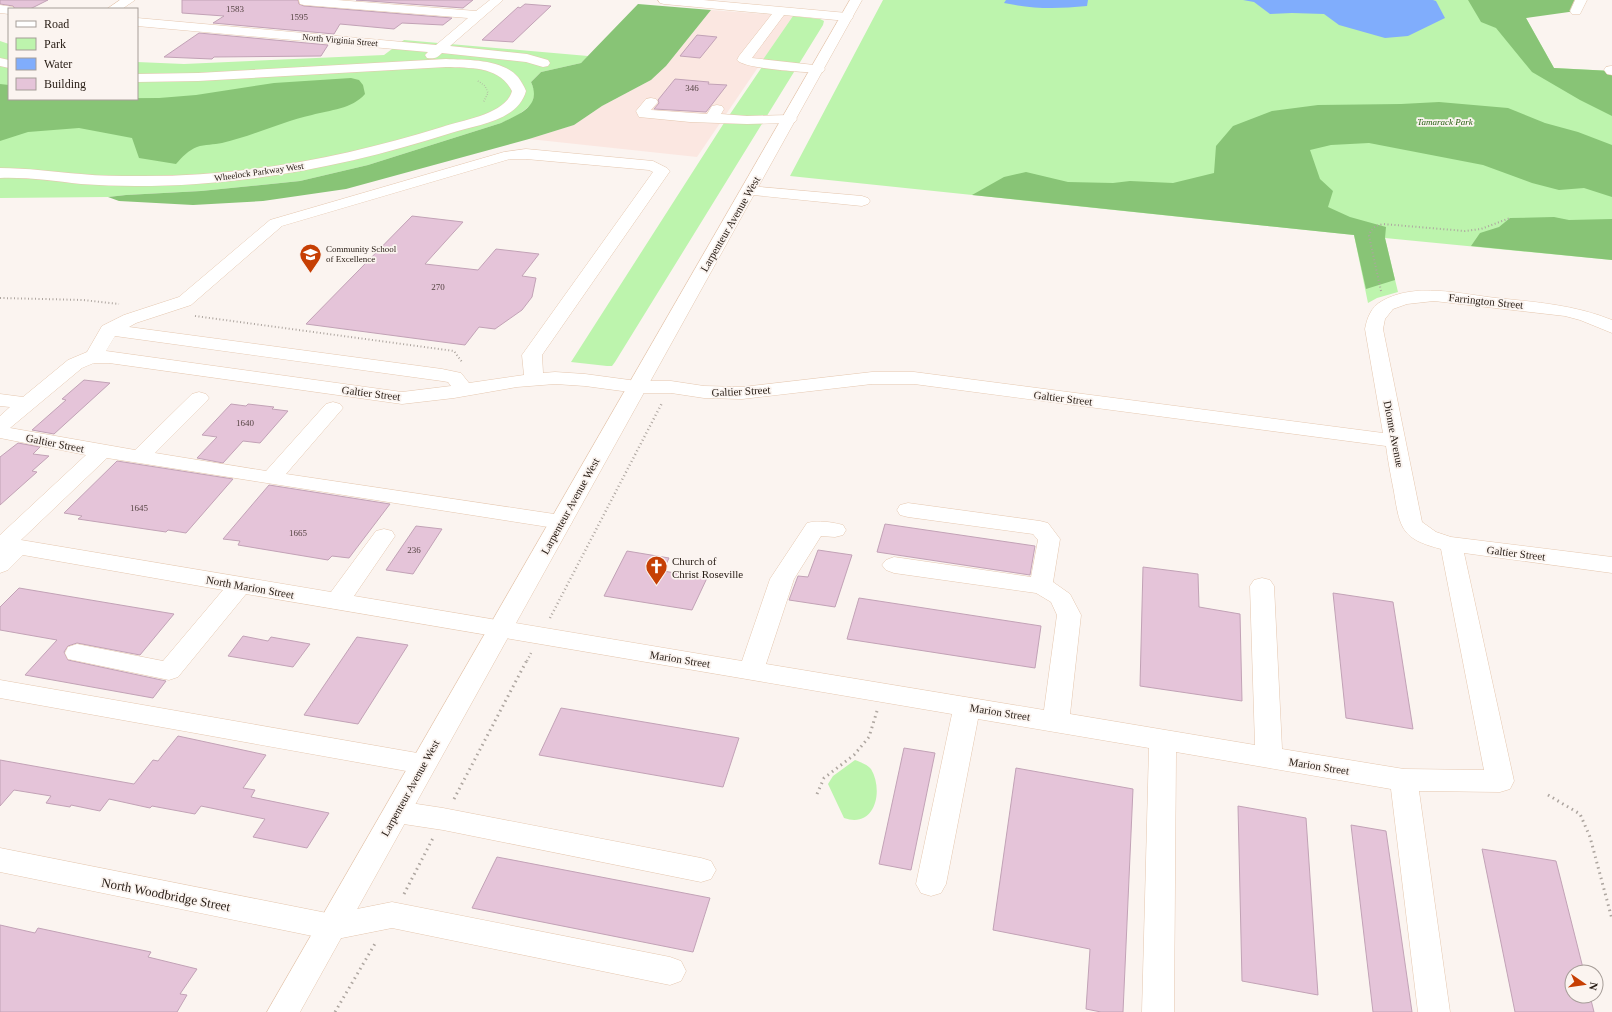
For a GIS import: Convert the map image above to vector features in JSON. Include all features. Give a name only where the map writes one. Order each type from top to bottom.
[{"type":"street","points":[[115,8],[129,0]]},
{"type":"street","points":[[422,66],[439,49],[497,0]]},
{"type":"street","points":[[667,0],[740,4],[781,11],[847,17]]},
{"type":"street","name":"Larpenteur Avenue West","points":[[283,1012],[856,0]]},
{"type":"street","points":[[304,1],[479,15]]},
{"type":"street","points":[[781,11],[744,59],[747,62],[818,69]]},
{"type":"street","name":"North Virginia Street","points":[[138,22],[439,49],[527,58],[543,63]]},
{"type":"street","name":"Wheelock Parkway West","points":[[138,78],[198,78],[446,64],[482,66],[507,74],[516,83],[519,89],[518,95],[509,106],[491,117],[473,124],[458,126]]},
{"type":"street","name":"Wheelock Parkway West","points":[[0,179],[55,177],[150,181],[211,179],[272,172],[355,156],[408,142],[458,126],[487,112],[496,105],[502,92],[491,77],[481,73],[463,68],[422,66]]},
{"type":"street","points":[[651,102],[643,111],[644,114],[690,118],[714,114],[747,120],[790,119]]},
{"type":"street","points":[[0,426],[75,364],[90,358],[109,330],[130,319],[184,301],[276,223],[509,155],[526,154],[653,166],[662,171],[532,355],[534,379]]},
{"type":"street","name":"Wheelock Parkway West","points":[[0,173],[30,173],[55,177]]},
{"type":"street","points":[[749,191],[862,201]]},
{"type":"street","name":"Farrington Street","points":[[1374,329],[1374,320],[1379,312],[1388,305],[1400,300],[1416,297],[1450,297],[1565,311],[1586,316],[1612,327]]},
{"type":"street","name":"Dionne Avenue","points":[[1374,329],[1410,521],[1421,535]]},
{"type":"street","points":[[109,330],[454,377],[464,390]]},
{"type":"street","name":"Galtier Street","points":[[90,358],[109,357],[402,398],[534,379],[556,378],[585,380],[637,387],[742,393],[872,378],[914,378],[1395,441]]},
{"type":"street","points":[[140,457],[200,398]]},
{"type":"street","points":[[0,400],[26,404]]},
{"type":"street","points":[[271,478],[333,408]]},
{"type":"street","name":"Galtier Street","points":[[0,432],[48,443],[561,522]]},
{"type":"street","points":[[5,550],[102,451]]},
{"type":"street","points":[[908,510],[1040,528],[1049,540],[1041,586]]},
{"type":"street","points":[[751,671],[782,579],[815,528],[835,530]]},
{"type":"street","name":"Galtier Street","points":[[1421,535],[1435,541],[1451,544],[1612,565]]},
{"type":"street","points":[[337,602],[384,536]]},
{"type":"street","name":"Marion Street","points":[[500,629],[1404,780],[1500,781],[1451,544]]},
{"type":"street","name":"North Marion Street","points":[[5,550],[240,585],[500,629]]},
{"type":"street","points":[[894,565],[1041,586],[1054,592],[1065,601],[1069,615],[1056,722]]},
{"type":"street","points":[[77,653],[169,671],[240,585]]},
{"type":"street","points":[[1262,586],[1269,757]]},
{"type":"street","points":[[0,689],[423,764]]},
{"type":"street","points":[[931,884],[967,707]]},
{"type":"street","points":[[1158,1012],[1163,740]]},
{"type":"street","points":[[1404,780],[1434,1012]]},
{"type":"street","points":[[396,812],[443,819],[701,870]]},
{"type":"street","name":"North Woodbridge Street","points":[[0,860],[332,927]]},
{"type":"street","points":[[332,927],[392,915],[670,971]]},
{"type":"path","points":[[476,80],[485,86],[488,93],[483,104]]},
{"type":"path","points":[[1388,305],[1382,295],[1369,236],[1371,229],[1374,226],[1383,224],[1465,231],[1481,229],[1510,218]]},
{"type":"path","points":[[0,298],[95,301],[156,311],[454,351],[465,367]]},
{"type":"path","points":[[550,618],[665,399]]},
{"type":"path","points":[[817,794],[824,778],[854,755],[869,737],[878,707]]},
{"type":"path","points":[[1548,795],[1580,814],[1590,838],[1612,919]]},
{"type":"shaded area","points":[[711,10],[793,16],[697,157],[529,139],[574,125],[602,106],[651,80],[666,66]]},
{"type":"green space","name":"Tamarack Park","points":[[883,0],[1581,0],[1526,18],[1554,68],[1612,71],[1612,260],[1385,238],[1398,292],[1377,298],[1368,303],[1354,235],[790,176]]},
{"type":"green space","points":[[1468,0],[1581,0],[1576,11],[1526,18],[1554,68],[1612,71],[1612,116],[1580,100],[1532,72],[1496,28],[1481,22]]},
{"type":"green space","points":[[638,4],[711,10],[666,66],[651,80],[602,106],[574,125],[529,139],[346,189],[263,201],[193,205],[119,201],[108,197],[201,191],[300,181],[368,165],[501,123],[522,112],[531,103],[534,97],[534,90],[531,82],[541,72],[581,63]]},
{"type":"green space","points":[[793,16],[820,19],[824,21],[823,25],[615,362],[612,366],[607,366],[571,362],[724,123],[766,61],[762,61]]},
{"type":"green space","points":[[404,40],[588,56],[581,63],[541,72],[531,82],[535,92],[532,104],[517,116],[501,123],[368,165],[300,181],[201,191],[108,197],[0,198],[0,41],[8,44],[8,100],[138,100],[138,62],[184,64],[384,55]]},
{"type":"green space","points":[[351,78],[359,80],[363,85],[365,94],[354,103],[347,106],[289,121],[219,144],[197,147],[186,154],[176,164],[139,158],[132,138],[79,128],[28,132],[0,141],[0,84],[8,85],[8,100],[138,100],[138,98],[196,95],[274,83]]},
{"type":"green space","points":[[1439,102],[1508,108],[1545,123],[1578,132],[1612,145],[1612,197],[1584,188],[1559,190],[1532,183],[1483,165],[1369,143],[1331,145],[1310,150],[1320,179],[1333,191],[1328,207],[1350,217],[1386,227],[1385,238],[1395,280],[1366,289],[1354,235],[972,195],[1004,177],[1026,172],[1068,182],[1113,183],[1130,181],[1173,183],[1214,173],[1216,146],[1233,126],[1272,111],[1318,105]]},
{"type":"green space","points":[[1554,217],[1569,220],[1612,219],[1612,260],[1471,246],[1480,233],[1499,227],[1510,218]]},
{"type":"green space","points":[[855,760],[871,769],[877,787],[874,806],[870,813],[863,818],[855,820],[844,818],[828,784],[833,776]]},
{"type":"water","points":[[1006,0],[1088,0],[1087,6],[1055,8],[1004,3]]},
{"type":"water","points":[[1243,0],[1433,0],[1436,1],[1445,18],[1408,36],[1385,38],[1339,25],[1324,14],[1270,14],[1254,2]]},
{"type":"building","points":[[0,0],[48,0],[32,8],[14,8],[13,6],[0,4]]},
{"type":"building","points":[[182,0],[298,0],[299,4],[304,6],[452,18],[443,25],[402,23],[394,29],[340,24],[334,34],[213,23],[224,16],[182,13]]},
{"type":"building","points":[[356,0],[473,0],[463,8]]},
{"type":"building","points":[[525,4],[551,6],[513,42],[482,40],[518,7],[520,8]]},
{"type":"building","points":[[199,33],[328,45],[321,56],[214,57],[212,59],[164,57]]},
{"type":"building","points":[[697,35],[717,37],[700,58],[680,56]]},
{"type":"building","points":[[675,79],[727,85],[706,112],[654,109],[659,103],[658,100]]},
{"type":"building","points":[[412,216],[463,222],[425,264],[478,270],[496,249],[539,254],[522,276],[536,278],[532,297],[522,310],[495,329],[479,327],[465,345],[306,324]]},
{"type":"building","points":[[84,380],[110,383],[54,434],[32,430],[66,400],[62,399]]},
{"type":"building","points":[[231,404],[274,407],[272,409],[288,411],[260,443],[243,441],[223,463],[197,458],[217,437],[202,435]]},
{"type":"building","points":[[18,443],[40,447],[33,454],[49,456],[32,471],[37,472],[0,505],[0,457]]},
{"type":"building","points":[[117,461],[233,479],[186,533],[168,530],[166,532],[78,519],[82,516],[64,513]]},
{"type":"building","points":[[269,485],[390,504],[349,558],[332,556],[328,560],[238,545],[240,541],[223,539]]},
{"type":"building","points":[[885,524],[1035,546],[1030,575],[877,552]]},
{"type":"building","points":[[416,526],[442,529],[413,574],[386,570]]},
{"type":"building","points":[[818,550],[852,555],[835,607],[789,600],[798,576],[808,577]]},
{"type":"building","name":"Church of Christ Roseville","points":[[627,551],[669,558],[663,571],[707,578],[692,610],[604,596]]},
{"type":"building","points":[[1143,567],[1198,574],[1199,607],[1240,614],[1242,701],[1140,686]]},
{"type":"building","points":[[19,588],[174,614],[140,655],[77,643],[68,646],[64,652],[68,660],[166,681],[153,698],[25,675],[57,640],[0,630],[0,607]]},
{"type":"building","points":[[1333,593],[1393,602],[1413,729],[1346,718]]},
{"type":"building","points":[[859,598],[1041,626],[1035,668],[847,639]]},
{"type":"building","points":[[243,636],[268,641],[271,637],[310,644],[293,667],[228,656]]},
{"type":"building","points":[[357,637],[408,645],[358,724],[304,715]]},
{"type":"building","points":[[561,708],[739,738],[723,787],[539,755]]},
{"type":"building","points":[[178,736],[266,755],[243,788],[255,790],[251,797],[329,813],[307,848],[253,837],[265,819],[201,806],[195,814],[152,806],[150,808],[109,799],[100,811],[71,805],[70,807],[46,803],[51,796],[14,790],[0,806],[0,760],[134,784],[153,760],[158,761]]},
{"type":"building","points":[[904,748],[935,753],[911,870],[879,864]]},
{"type":"building","points":[[1016,768],[1133,789],[1123,1012],[1101,1012],[1086,1009],[1090,949],[993,930]]},
{"type":"building","points":[[1238,806],[1306,818],[1318,995],[1242,981]]},
{"type":"building","points":[[1351,825],[1386,831],[1412,1012],[1373,1012]]},
{"type":"building","points":[[1482,849],[1556,861],[1582,964],[1564,964],[1564,1004],[1592,1004],[1594,1012],[1515,1012]]},
{"type":"building","points":[[497,857],[710,898],[693,952],[472,908]]},
{"type":"building","points":[[0,925],[35,933],[38,928],[151,952],[148,957],[197,969],[180,994],[187,995],[177,1012],[0,1012]]},
{"type":"place","name":"Community School of Excellence","points":[[310,274]]},
{"type":"place","name":"Church of Christ Roseville","points":[[656,586]]}]
